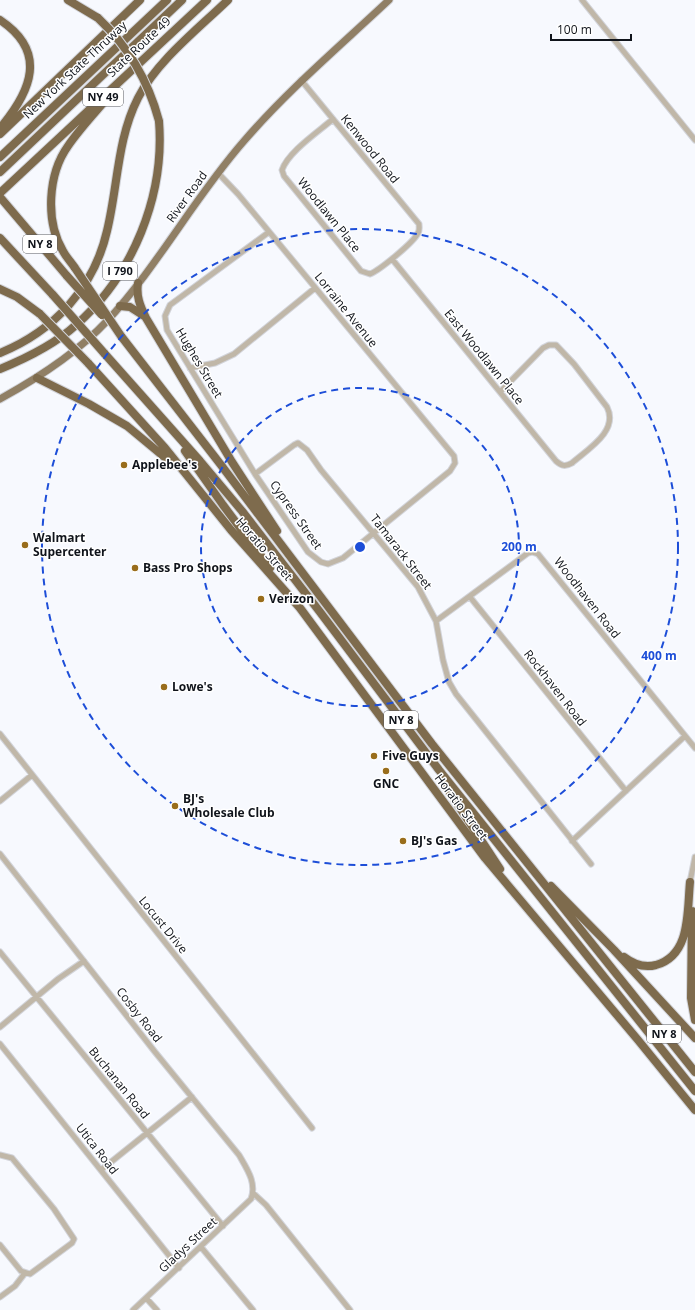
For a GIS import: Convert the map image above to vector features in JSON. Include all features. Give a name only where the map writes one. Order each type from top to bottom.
[{"type":"highway","name":"I 790","points":[[0,369],[56,341],[90,312],[119,274],[134,246],[144,226],[157,185],[160,150],[159,121],[154,100],[138,66],[116,37],[98,18],[68,0]]},
{"type":"highway","points":[[0,134],[140,0]]},
{"type":"highway","name":"New York State Thruway","points":[[0,157],[167,0]]},
{"type":"highway","name":"New York State Thruway","points":[[0,172],[182,0]]},
{"type":"highway","name":"State Route 49","points":[[0,193],[207,0]]},
{"type":"highway","points":[[0,353],[35,336],[60,316],[87,283],[104,242],[121,149],[128,121],[138,99],[148,82],[165,61],[228,0]]},
{"type":"highway","points":[[0,20],[19,36],[26,49],[30,71],[29,82],[24,95],[16,109],[0,128]]},
{"type":"highway","points":[[121,336],[76,268],[62,250],[53,222],[51,199],[57,168],[67,146],[128,74]]},
{"type":"highway","name":"NY 8","points":[[0,197],[67,276],[121,336],[432,744],[695,1072]]},
{"type":"highway","name":"NY 8","points":[[0,238],[53,295],[205,466],[302,588],[438,770],[695,1091]]},
{"type":"highway","points":[[138,283],[137,291],[140,305],[146,318],[232,462],[299,568]]},
{"type":"highway","points":[[0,289],[17,297],[40,314],[88,363],[166,448],[190,479]]},
{"type":"highway","points":[[120,306],[130,307],[146,318]]},
{"type":"highway","points":[[0,376],[17,367],[56,341]]},
{"type":"highway","points":[[37,378],[89,404],[127,426],[190,479]]},
{"type":"highway","points":[[170,427],[223,505],[271,569],[283,588]]},
{"type":"highway","name":"Horatio Street","points":[[190,479],[216,513],[300,608],[364,692],[447,810],[524,907],[638,1040],[695,1110]]},
{"type":"highway","points":[[438,770],[444,783],[524,907]]},
{"type":"highway","points":[[521,855],[614,950],[695,1038]]},
{"type":"highway","points":[[614,950],[636,964],[646,966],[664,963],[672,958],[681,946],[684,935],[690,882]]},
{"type":"highway","points":[[690,882],[691,998],[695,1020]]},
{"type":"main road","name":"River Road","points":[[0,399],[37,378],[90,337],[120,306],[218,173],[244,141],[301,80],[389,0]]},
{"type":"street","points":[[582,0],[695,140]]},
{"type":"street","name":"Kenwood Road","points":[[301,80],[419,224],[419,232]]},
{"type":"street","name":"Woodlawn Place","points":[[333,119],[284,164],[282,170],[284,176],[361,271],[370,274],[392,259],[419,232]]},
{"type":"street","name":"Lorraine Avenue","points":[[218,173],[269,232],[454,456],[455,463]]},
{"type":"street","name":"Hughes Street","points":[[255,474],[167,330],[165,316],[170,305],[269,232]]},
{"type":"street","name":"East Woodlawn Place","points":[[392,259],[556,461],[562,466],[572,463],[600,438],[607,431],[611,420],[607,407],[556,345],[545,347],[500,392]]},
{"type":"street","points":[[190,368],[215,363],[234,354],[315,288]]},
{"type":"street","name":"Tamarack Street","points":[[255,474],[294,445],[298,444],[303,446],[418,587],[436,621],[443,660],[450,682],[456,694],[591,864]]},
{"type":"street","name":"Cypress Street","points":[[255,474],[308,552],[321,562],[328,564],[343,558],[373,532],[450,471],[455,463]]},
{"type":"street","name":"Woodhaven Road","points":[[470,597],[528,553],[532,552],[538,554],[695,748]]},
{"type":"street","points":[[436,621],[470,597]]},
{"type":"street","name":"Rockhaven Road","points":[[470,597],[626,790]]},
{"type":"street","name":"Locust Drive","points":[[0,734],[312,1128]]},
{"type":"street","points":[[572,841],[685,736]]},
{"type":"street","points":[[0,802],[32,776]]},
{"type":"street","name":"Cosby Road","points":[[0,854],[192,1098],[239,1155],[249,1172],[253,1184],[253,1193]]},
{"type":"street","points":[[690,882],[695,857]]},
{"type":"street","name":"Buchanan Road","points":[[0,952],[223,1226]]},
{"type":"street","points":[[0,1027],[58,979],[84,961]]},
{"type":"street","name":"Utica Road","points":[[0,1044],[179,1268]]},
{"type":"street","points":[[101,1170],[192,1098]]},
{"type":"street","points":[[0,1155],[12,1158],[74,1235],[72,1244],[34,1273],[25,1273],[0,1245]]},
{"type":"street","points":[[253,1193],[266,1205],[350,1310]]},
{"type":"street","name":"Gladys Street","points":[[134,1310],[251,1199],[253,1193]]},
{"type":"street","points":[[201,1247],[253,1310]]},
{"type":"street","points":[[0,1297],[15,1286],[25,1273]]},
{"type":"street","points":[[146,1298],[157,1310]]},
{"type":"place","name":"Applebee's","points":[[124,465]]},
{"type":"place","name":"Walmart Supercenter","points":[[25,545]]},
{"type":"place","name":"Bass Pro Shops","points":[[135,568]]},
{"type":"place","name":"Verizon","points":[[261,599]]},
{"type":"place","name":"Lowe's","points":[[164,687]]},
{"type":"place","name":"Five Guys","points":[[374,756]]},
{"type":"place","name":"GNC","points":[[386,771]]},
{"type":"place","name":"BJ's Wholesale Club","points":[[175,806]]},
{"type":"place","name":"BJ's Gas","points":[[403,841]]}]
